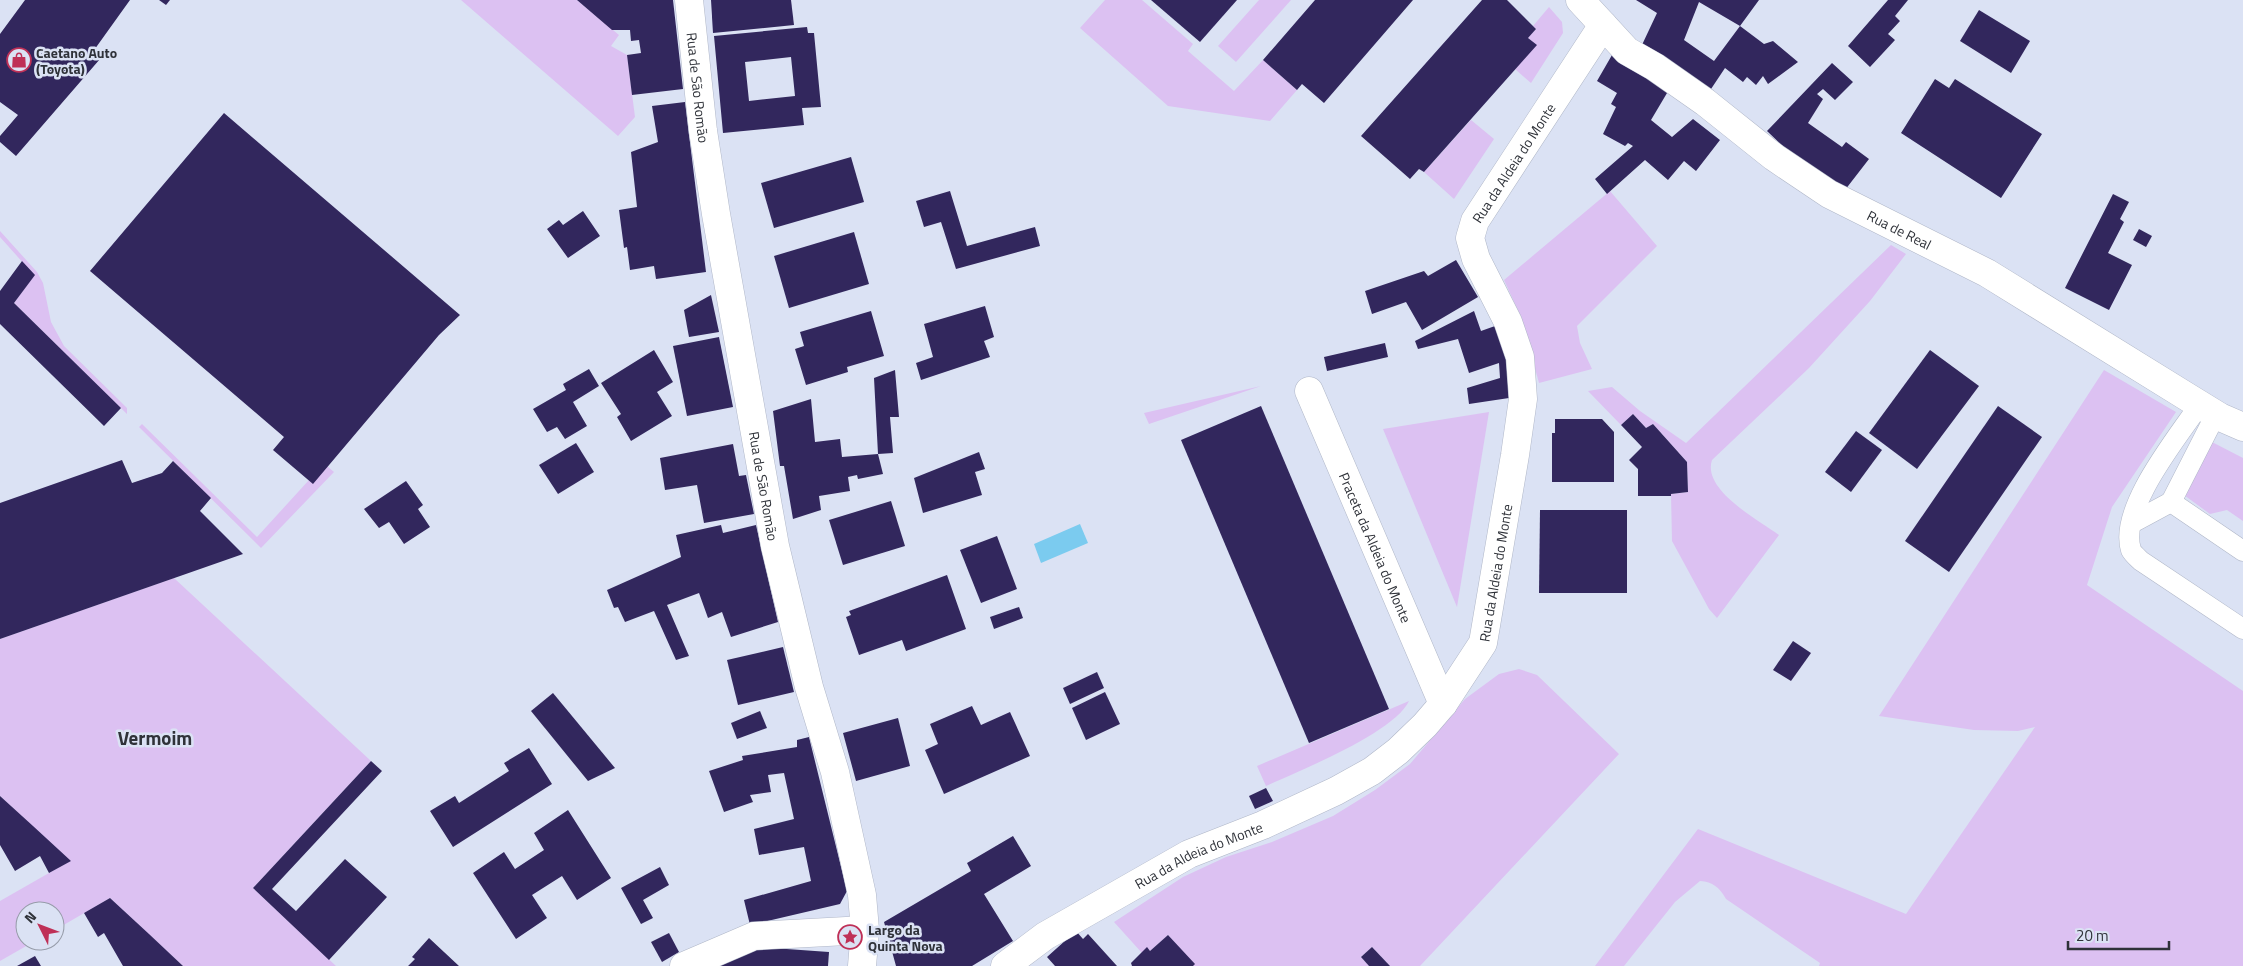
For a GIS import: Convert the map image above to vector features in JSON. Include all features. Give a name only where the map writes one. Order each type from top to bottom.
[{"type":"street","name":"Rua de São Romão","points":[[689,0],[703,131],[716,214],[775,546],[809,687],[835,772],[857,866],[865,930],[862,966]]},
{"type":"street","name":"Rua de Real","points":[[1580,0],[1627,51],[1655,67],[1705,102],[1774,157],[1829,194],[1987,273],[2208,409],[2243,427]]},
{"type":"street","name":"Rua da Aldeia do Monte","points":[[1005,966],[1045,936],[1189,854],[1263,825],[1336,791],[1372,770],[1398,751],[1443,704],[1483,643],[1515,455],[1522,399],[1520,357],[1508,322],[1476,259],[1470,238],[1475,221],[1603,25]]},
{"type":"street","name":"Praceta da Aldeia do Monte","points":[[1309,391],[1443,704]]},
{"type":"street","points":[[684,966],[754,936],[865,930]]},
{"type":"lane","points":[[2132,523],[2171,502],[2208,409]]},
{"type":"lane","points":[[2208,409],[2142,490],[2133,511],[2129,537],[2132,552],[2141,561],[2243,629]]},
{"type":"lane","points":[[2171,502],[2243,551]]},
{"type":"shaded area","points":[[461,0],[577,0],[619,35],[611,46],[627,55],[635,117],[618,136]]},
{"type":"shaded area","points":[[1105,0],[1142,0],[1193,44],[1188,51],[1234,91],[1263,60],[1297,90],[1270,121],[1168,106],[1080,28]]},
{"type":"shaded area","points":[[1259,0],[1291,0],[1236,62],[1218,46]]},
{"type":"shaded area","points":[[1549,7],[1562,22],[1563,33],[1531,83],[1515,69],[1536,45],[1528,38],[1536,29],[1533,26]]},
{"type":"shaded area","points":[[1471,120],[1494,139],[1454,199],[1424,172]]},
{"type":"shaded area","points":[[1610,191],[1657,246],[1577,326],[1580,343],[1592,369],[1539,383],[1521,317],[1504,280]]},
{"type":"shaded area","points":[[0,231],[37,272],[43,283],[51,322],[64,346],[127,408],[127,414],[14,303],[34,275],[0,237]]},
{"type":"shaded area","points":[[1891,245],[1906,254],[1870,301],[1809,368],[1712,460],[1711,471],[1715,482],[1723,493],[1745,512],[1779,535],[1717,618],[1709,609],[1672,541],[1671,494],[1688,492],[1687,462],[1653,424],[1646,428],[1633,414],[1621,425],[1588,391],[1612,387],[1640,411],[1686,443]]},
{"type":"shaded area","points":[[2104,370],[2176,412],[2112,507],[2087,585],[2243,691],[2243,966],[1819,966],[1820,963],[1726,899],[1715,886],[1700,881],[1675,902],[1624,966],[1595,966],[1698,829],[1906,914],[2035,727],[2018,731],[1974,730],[1879,716]]},
{"type":"shaded area","points":[[1261,386],[1149,424],[1144,413]]},
{"type":"shaded area","points":[[1489,412],[1457,607],[1383,429]]},
{"type":"shaded area","points":[[142,424],[257,537],[309,480],[327,466],[334,472],[261,548],[139,427]]},
{"type":"shaded area","points":[[2212,442],[2243,458],[2243,521],[2227,510],[2210,514],[2184,495]]},
{"type":"shaded area","points":[[174,578],[371,761],[253,888],[336,966],[183,966],[110,898],[65,924],[65,901],[15,901],[15,951],[18,951],[0,961],[0,901],[70,861],[0,796],[0,639]]},
{"type":"shaded area","points":[[1519,669],[1537,675],[1619,754],[1420,966],[1390,966],[1372,947],[1361,957],[1369,966],[1193,966],[1194,964],[1168,935],[1150,951],[1147,948],[1142,953],[1114,922],[1183,877],[1226,857],[1272,842],[1333,816],[1375,790],[1410,764],[1465,699],[1499,674]]},
{"type":"shaded area","points":[[1409,701],[1400,713],[1385,726],[1366,738],[1322,761],[1266,786],[1257,766]]},
{"type":"water","points":[[1080,524],[1088,543],[1041,563],[1034,544]]},
{"type":"building","points":[[25,0],[130,0],[92,53],[100,59],[16,156],[0,142],[0,136],[18,115],[0,102],[0,34]]},
{"type":"building","points":[[159,0],[170,0],[166,5]]},
{"type":"building","points":[[577,0],[673,0],[683,89],[632,95],[627,55],[641,53],[639,40],[631,41],[630,30],[612,30]]},
{"type":"building","points":[[711,0],[791,0],[794,25],[713,33]]},
{"type":"building","points":[[1151,0],[1237,0],[1200,42]]},
{"type":"building","points":[[1315,0],[1413,0],[1324,103],[1302,84],[1297,90],[1263,60]]},
{"type":"building","points":[[1482,0],[1507,0],[1536,29],[1528,38],[1537,45],[1424,172],[1419,169],[1410,179],[1361,136]]},
{"type":"building","points":[[1636,0],[1759,0],[1740,26],[1764,44],[1773,41],[1798,62],[1768,84],[1763,76],[1756,85],[1747,77],[1743,82],[1725,68],[1709,92],[1641,47],[1657,13]],"holes":[[[1699,2],[1740,26],[1714,61],[1684,40]]]},
{"type":"building","points":[[1888,0],[1908,0],[1895,16],[1900,21],[1888,34],[1895,40],[1870,67],[1848,46]]},
{"type":"building","points":[[1979,10],[2030,41],[2011,73],[1960,41]]},
{"type":"building","points":[[807,27],[808,33],[814,33],[821,107],[802,108],[804,125],[723,133],[714,36]],"holes":[[[791,57],[795,96],[749,101],[745,62]]]},
{"type":"building","points":[[1612,55],[1670,88],[1651,120],[1672,137],[1693,119],[1720,140],[1696,171],[1684,161],[1668,180],[1645,160],[1607,194],[1595,179],[1633,146],[1628,143],[1625,146],[1603,134],[1616,107],[1611,104],[1617,93],[1597,81]]},
{"type":"building","points":[[1832,63],[1853,82],[1835,100],[1823,89],[1817,94],[1823,99],[1808,123],[1842,147],[1846,142],[1869,159],[1845,190],[1792,155],[1767,131]]},
{"type":"building","points":[[1935,79],[1949,88],[1955,79],[2042,134],[2001,198],[1901,133]]},
{"type":"building","points":[[685,102],[706,272],[656,279],[654,266],[630,270],[627,247],[624,248],[619,210],[637,207],[631,152],[658,142],[652,106]]},
{"type":"building","points":[[224,113],[460,315],[439,335],[313,484],[273,450],[284,437],[90,271]]},
{"type":"building","points":[[851,157],[864,202],[774,228],[761,183]]},
{"type":"building","points":[[950,191],[967,246],[1035,227],[1040,246],[956,269],[941,222],[924,227],[916,201]]},
{"type":"building","points":[[2113,194],[2129,202],[2120,219],[2124,222],[2108,253],[2132,265],[2109,310],[2065,288]]},
{"type":"building","points":[[583,211],[600,236],[568,258],[547,229],[559,220],[563,225]]},
{"type":"building","points":[[2139,229],[2152,236],[2146,247],[2133,240]]},
{"type":"building","points":[[854,232],[869,284],[789,308],[774,256]]},
{"type":"building","points":[[1456,260],[1478,297],[1422,330],[1406,302],[1372,314],[1365,291],[1424,271],[1428,276]]},
{"type":"building","points":[[22,261],[35,275],[14,303],[121,408],[104,426],[0,324],[0,291]]},
{"type":"building","points":[[711,295],[719,332],[689,337],[684,310]]},
{"type":"building","points":[[985,306],[994,337],[984,341],[990,357],[921,380],[916,363],[933,357],[924,324]]},
{"type":"building","points":[[871,311],[884,356],[847,367],[848,372],[806,385],[795,349],[804,346],[800,332]]},
{"type":"building","points":[[1474,311],[1481,331],[1495,326],[1507,360],[1509,398],[1469,404],[1467,388],[1500,378],[1499,363],[1469,373],[1458,339],[1418,349],[1415,341]]},
{"type":"building","points":[[719,337],[733,407],[687,416],[673,346]]},
{"type":"building","points":[[1385,343],[1388,357],[1327,371],[1324,357]]},
{"type":"building","points":[[654,350],[673,382],[657,392],[672,416],[631,441],[617,417],[621,414],[601,383]]},
{"type":"building","points":[[1930,350],[1979,386],[1917,469],[1869,433]]},
{"type":"building","points":[[589,369],[599,386],[573,402],[587,426],[565,439],[557,427],[547,432],[533,409],[566,390],[563,384]]},
{"type":"building","points":[[895,370],[899,417],[890,417],[893,453],[878,454],[874,378]]},
{"type":"building","points":[[811,399],[815,442],[840,439],[842,457],[878,454],[883,474],[858,479],[857,475],[848,477],[850,491],[819,496],[821,510],[793,519],[784,466],[780,466],[773,411]]},
{"type":"building","points":[[1261,406],[1389,709],[1309,743],[1181,440]]},
{"type":"building","points":[[1998,406],[2042,437],[1949,572],[1905,541]]},
{"type":"building","points":[[1633,414],[1646,428],[1653,424],[1687,462],[1688,492],[1671,494],[1671,496],[1638,496],[1638,469],[1629,460],[1642,447],[1621,425]]},
{"type":"building","points":[[1555,419],[1602,419],[1614,432],[1614,482],[1552,482],[1552,433],[1555,433]]},
{"type":"building","points":[[1856,431],[1882,450],[1851,492],[1825,472]]},
{"type":"building","points":[[576,443],[594,472],[558,494],[539,465]]},
{"type":"building","points":[[733,444],[739,476],[746,475],[754,514],[704,523],[697,485],[665,490],[660,458]]},
{"type":"building","points":[[979,452],[985,469],[975,472],[982,495],[923,513],[914,478]]},
{"type":"building","points":[[122,460],[132,483],[162,473],[173,461],[211,498],[200,511],[243,554],[0,639],[0,503]]},
{"type":"building","points":[[406,481],[423,505],[418,509],[430,527],[404,544],[389,522],[379,528],[364,509]]},
{"type":"building","points":[[891,501],[905,546],[843,565],[829,520]]},
{"type":"building","points":[[1540,510],[1627,510],[1627,593],[1539,593]]},
{"type":"building","points":[[721,525],[723,533],[756,525],[778,622],[731,637],[722,612],[708,618],[699,593],[667,605],[689,656],[676,660],[654,611],[625,622],[618,607],[614,608],[607,590],[681,557],[676,535]]},
{"type":"building","points":[[997,536],[1017,589],[981,603],[960,550]]},
{"type":"building","points":[[947,575],[966,629],[906,651],[902,640],[859,655],[846,617],[851,615],[849,611]]},
{"type":"building","points":[[1019,607],[1023,618],[994,629],[990,617]]},
{"type":"building","points":[[1793,641],[1811,653],[1791,681],[1773,670]]},
{"type":"building","points":[[783,647],[794,692],[738,705],[727,660]]},
{"type":"building","points":[[1097,672],[1104,688],[1070,704],[1063,688]]},
{"type":"building","points":[[1105,692],[1120,724],[1086,740],[1072,708]]},
{"type":"building","points":[[553,693],[615,768],[588,781],[531,711]]},
{"type":"building","points":[[972,706],[981,725],[1010,712],[1030,756],[944,794],[925,750],[938,744],[930,724]]},
{"type":"building","points":[[760,711],[767,728],[737,739],[731,723]]},
{"type":"building","points":[[898,718],[910,766],[856,781],[843,733]]},
{"type":"building","points":[[809,737],[847,891],[840,904],[750,925],[744,900],[811,881],[804,847],[759,855],[754,829],[794,819],[784,773],[768,775],[771,792],[750,795],[753,802],[724,812],[709,771],[743,760],[742,756],[797,747],[797,740]]},
{"type":"building","points":[[529,748],[552,784],[453,847],[430,811],[455,796],[459,803],[509,771],[504,763]]},
{"type":"building","points":[[371,761],[382,771],[272,889],[296,911],[345,859],[387,897],[329,960],[253,888]]},
{"type":"building","points":[[1266,788],[1273,801],[1255,809],[1249,796]]},
{"type":"building","points":[[0,796],[71,861],[49,873],[40,856],[15,871],[0,845]]},
{"type":"building","points":[[568,810],[611,878],[577,900],[562,876],[532,895],[547,918],[516,939],[473,873],[504,852],[515,869],[544,850],[534,833]]},
{"type":"building","points":[[1013,836],[1031,866],[984,894],[1013,941],[972,966],[896,966],[884,922],[971,871],[967,863]]},
{"type":"building","points":[[660,867],[669,885],[643,900],[653,918],[641,924],[621,888]]},
{"type":"building","points":[[110,898],[183,966],[123,966],[104,933],[98,937],[84,913]]},
{"type":"building","points":[[1076,931],[1083,939],[1088,934],[1117,966],[1055,966],[1047,957]]},
{"type":"building","points":[[669,933],[679,952],[662,962],[651,942]]},
{"type":"building","points":[[1168,935],[1195,964],[1193,966],[1132,966],[1131,963],[1147,947],[1150,951]]},
{"type":"building","points":[[429,938],[459,966],[408,966],[415,959],[412,957]]},
{"type":"building","points":[[758,947],[829,952],[828,966],[711,966]]},
{"type":"building","points":[[1372,947],[1390,966],[1369,966],[1361,957]]},
{"type":"building","points":[[35,956],[41,966],[17,966]]},
{"type":"place","name":"Caetano Auto (Toyota)","points":[[19,60]]},
{"type":"place","name":"Largo da Quinta Nova","points":[[850,937]]},
{"type":"district","name":"Vermoim","points":[[155,737]]}]
